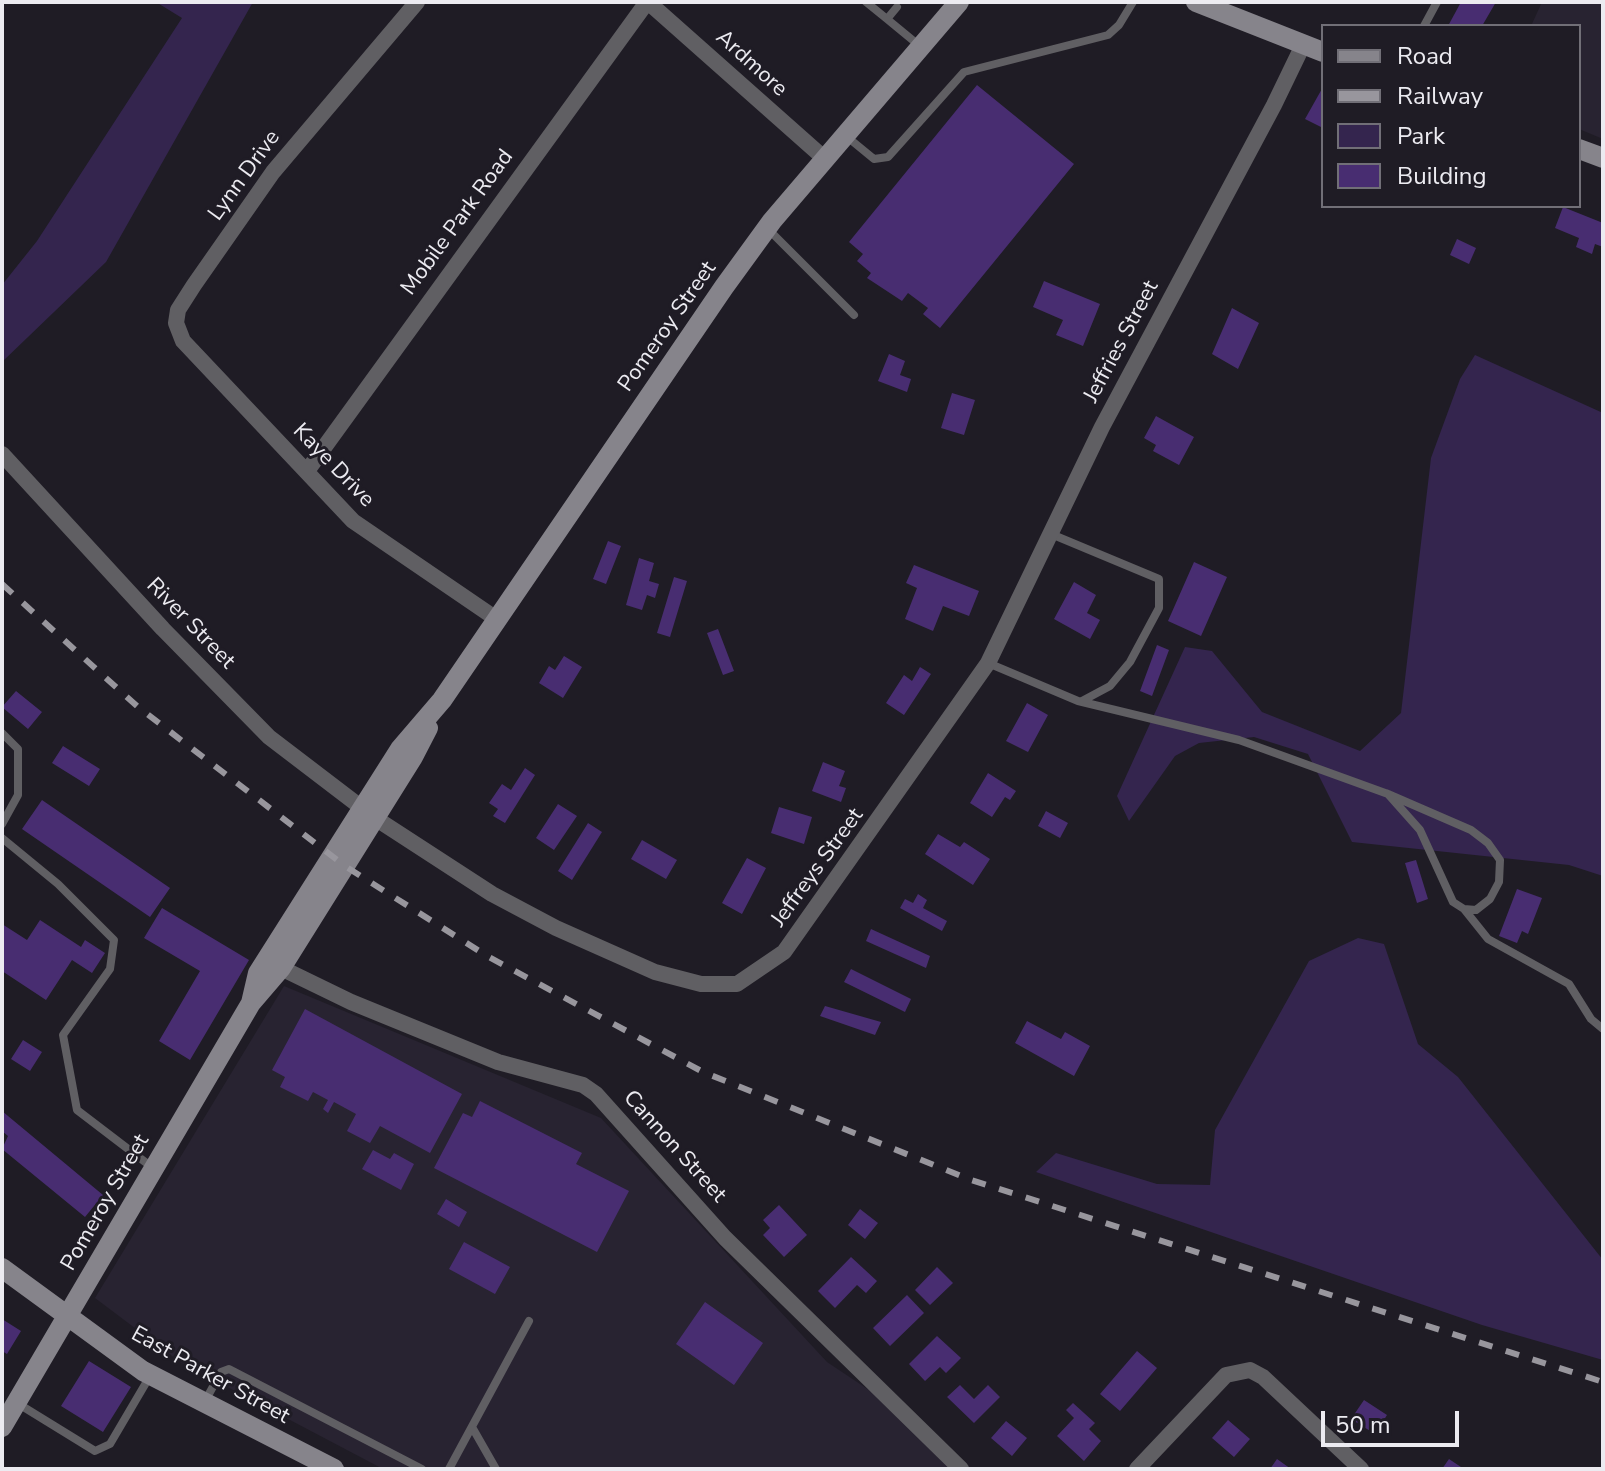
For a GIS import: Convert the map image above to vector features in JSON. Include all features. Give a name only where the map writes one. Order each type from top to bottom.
[{"type":"street","name":"Lynn Drive","points":[[225,385],[183,341],[176,323],[178,310],[273,172],[417,2]]},
{"type":"street","name":"Ardmore","points":[[647,2],[825,159]]},
{"type":"street","name":"Mobile Park Road","points":[[307,471],[647,2]]},
{"type":"street","name":"Pomeroy Street","points":[[251,1003],[258,973],[369,813],[413,757],[442,700],[767,228],[959,2]]},
{"type":"street","points":[[1196,2],[1321,51]]},
{"type":"street","name":"Jeffries Street","points":[[988,663],[1102,427],[1303,45]]},
{"type":"street","points":[[1581,150],[1603,158]]},
{"type":"street","name":"Kaye Drive","points":[[225,385],[353,521],[498,620]]},
{"type":"street","name":"River Street","points":[[2,454],[163,629],[269,737],[369,813],[492,894]]},
{"type":"street","name":"Jeffreys Street","points":[[492,894],[556,928],[655,972],[701,984],[737,984],[784,952],[988,663]]},
{"type":"street","name":"Pomeroy Street","points":[[2,1427],[251,1003],[281,968],[369,813]]},
{"type":"street","name":"Cannon Street","points":[[281,968],[351,1002],[498,1062],[583,1085],[596,1094],[725,1238],[961,1469]]},
{"type":"street","name":"East Parker Street","points":[[2,1268],[150,1375],[334,1469]]},
{"type":"street","points":[[1137,1469],[1226,1375],[1250,1370],[1263,1377],[1361,1469]]},
{"type":"lane","points":[[845,136],[874,159],[888,157],[964,72],[1108,35],[1119,25],[1133,2]]},
{"type":"lane","points":[[1425,24],[1437,2]]},
{"type":"lane","points":[[870,3],[921,47]]},
{"type":"lane","points":[[887,19],[897,7]]},
{"type":"lane","points":[[767,228],[854,315]]},
{"type":"lane","points":[[1050,534],[1159,579],[1159,608],[1130,662],[1110,686],[1082,701]]},
{"type":"lane","points":[[988,663],[1082,701],[1239,740],[1388,794],[1471,830],[1488,843],[1500,860],[1499,882],[1490,899],[1476,910],[1464,909]]},
{"type":"lane","points":[[2,733],[18,749],[18,795],[2,824]]},
{"type":"lane","points":[[1388,794],[1420,830],[1453,902],[1464,909],[1488,939],[1569,984],[1591,1019],[1603,1029]]},
{"type":"lane","points":[[2,838],[58,884],[114,940],[110,969],[63,1035],[77,1110],[154,1168]]},
{"type":"lane","points":[[449,1469],[529,1321]]},
{"type":"lane","points":[[203,1404],[221,1372],[229,1369],[422,1469]]},
{"type":"lane","points":[[17,1402],[95,1451],[110,1444],[150,1375]]},
{"type":"lane","points":[[472,1427],[496,1469]]},
{"type":"shaded area","points":[[1542,2],[1603,2],[1603,139],[1581,130],[1581,24],[1532,24]]},
{"type":"shaded area","points":[[284,986],[601,1118],[827,1362],[872,1392],[952,1469],[383,1469],[180,1362],[95,1298]]},
{"type":"green space","points":[[156,2],[253,2],[106,262],[2,362],[2,285],[37,241],[182,18]]},
{"type":"green space","points":[[1475,355],[1603,413],[1603,876],[1569,865],[1352,842],[1308,754],[1254,737],[1199,743],[1175,756],[1129,821],[1117,796],[1185,647],[1212,651],[1262,712],[1360,751],[1401,713],[1431,458],[1460,379]]},
{"type":"green space","points":[[1358,938],[1384,944],[1418,1044],[1458,1077],[1603,1260],[1603,1360],[1482,1325],[1036,1172],[1056,1153],[1157,1184],[1210,1185],[1215,1130],[1309,961]]},
{"type":"building","points":[[1461,2],[1496,2],[1483,24],[1449,24]]},
{"type":"building","points":[[977,85],[1074,164],[940,328],[923,314],[928,308],[908,293],[902,301],[867,278],[871,273],[857,261],[863,254],[849,242]]},
{"type":"building","points":[[1321,91],[1321,127],[1305,119]]},
{"type":"building","points":[[1563,208],[1566,208],[1603,223],[1603,247],[1595,244],[1592,254],[1576,247],[1579,238],[1555,228]]},
{"type":"building","points":[[1457,239],[1476,248],[1469,264],[1450,255]]},
{"type":"building","points":[[1044,281],[1100,304],[1083,346],[1056,335],[1063,320],[1033,307]]},
{"type":"building","points":[[1232,308],[1259,323],[1238,369],[1212,354]]},
{"type":"building","points":[[889,354],[905,361],[900,375],[911,379],[907,392],[878,381]]},
{"type":"building","points":[[952,393],[975,400],[964,435],[941,428]]},
{"type":"building","points":[[1156,416],[1194,437],[1179,465],[1153,451],[1156,445],[1144,438]]},
{"type":"building","points":[[608,541],[621,546],[606,584],[593,579]]},
{"type":"building","points":[[639,558],[654,563],[649,581],[659,584],[655,598],[647,595],[642,610],[626,605]]},
{"type":"building","points":[[1194,562],[1227,577],[1201,636],[1168,621]]},
{"type":"building","points":[[914,565],[979,591],[969,616],[943,606],[933,631],[905,619],[917,588],[906,583]]},
{"type":"building","points":[[674,577],[687,581],[670,637],[657,633]]},
{"type":"building","points":[[1074,582],[1096,595],[1087,613],[1100,620],[1090,639],[1054,619]]},
{"type":"building","points":[[718,629],[734,671],[723,675],[707,633]]},
{"type":"building","points":[[1157,645],[1169,650],[1152,696],[1140,691]]},
{"type":"building","points":[[564,656],[582,667],[563,698],[539,683],[549,666],[555,670]]},
{"type":"building","points":[[920,667],[931,674],[904,715],[886,703],[904,675],[912,681]]},
{"type":"building","points":[[16,691],[42,712],[28,729],[2,707]]},
{"type":"building","points":[[1027,703],[1048,715],[1028,752],[1006,741]]},
{"type":"building","points":[[63,746],[100,769],[89,786],[52,763]]},
{"type":"building","points":[[823,762],[845,771],[839,786],[846,788],[841,802],[812,791]]},
{"type":"building","points":[[525,768],[535,775],[505,823],[493,816],[498,809],[489,803],[502,784],[511,790]]},
{"type":"building","points":[[988,773],[1016,791],[1010,800],[1005,797],[992,817],[970,803]]},
{"type":"building","points":[[42,800],[170,888],[150,917],[22,829]]},
{"type":"building","points":[[558,804],[577,816],[554,850],[536,838]]},
{"type":"building","points":[[779,807],[812,817],[804,844],[771,833]]},
{"type":"building","points":[[1046,811],[1068,823],[1060,838],[1038,826]]},
{"type":"building","points":[[588,823],[602,832],[572,880],[558,871]]},
{"type":"building","points":[[938,834],[960,847],[964,842],[990,859],[973,885],[925,854]]},
{"type":"building","points":[[642,840],[677,860],[666,879],[631,859]]},
{"type":"building","points":[[747,858],[766,868],[742,914],[722,903]]},
{"type":"building","points":[[1416,860],[1428,899],[1417,903],[1405,863]]},
{"type":"building","points":[[1517,889],[1542,898],[1528,934],[1522,931],[1517,943],[1499,936]]},
{"type":"building","points":[[918,894],[927,900],[923,908],[947,921],[942,931],[900,908],[905,899],[913,903]]},
{"type":"building","points":[[162,908],[249,960],[190,1060],[159,1041],[200,971],[144,938]]},
{"type":"building","points":[[40,920],[81,947],[85,940],[105,953],[92,973],[72,960],[46,1000],[2,971],[2,924],[27,940]]},
{"type":"building","points":[[871,929],[930,956],[926,968],[866,941]]},
{"type":"building","points":[[851,969],[911,999],[905,1012],[844,982]]},
{"type":"building","points":[[825,1006],[881,1022],[875,1035],[820,1016]]},
{"type":"building","points":[[305,1009],[462,1094],[430,1153],[380,1126],[370,1143],[347,1131],[356,1114],[334,1102],[328,1113],[323,1109],[328,1100],[313,1092],[308,1101],[280,1087],[285,1077],[272,1070]]},
{"type":"building","points":[[1027,1021],[1061,1039],[1065,1032],[1090,1046],[1074,1076],[1015,1043]]},
{"type":"building","points":[[23,1040],[42,1052],[30,1071],[11,1059]]},
{"type":"building","points":[[480,1101],[582,1153],[576,1164],[629,1191],[597,1252],[434,1168],[463,1113],[472,1117]]},
{"type":"building","points":[[2,1111],[103,1195],[85,1217],[2,1149],[8,1136],[2,1131]]},
{"type":"building","points":[[373,1150],[390,1159],[394,1153],[414,1164],[401,1190],[362,1169]]},
{"type":"building","points":[[446,1199],[467,1212],[459,1227],[437,1214]]},
{"type":"building","points":[[779,1205],[807,1235],[784,1257],[763,1235],[770,1228],[763,1220]]},
{"type":"building","points":[[860,1209],[878,1223],[865,1239],[848,1225]]},
{"type":"building","points":[[464,1242],[510,1267],[495,1294],[449,1269]]},
{"type":"building","points":[[851,1257],[877,1281],[866,1293],[857,1285],[835,1308],[818,1291]]},
{"type":"building","points":[[937,1267],[953,1283],[930,1305],[915,1290]]},
{"type":"building","points":[[907,1295],[924,1313],[890,1346],[873,1328]]},
{"type":"building","points":[[705,1302],[763,1343],[734,1385],[676,1344]]},
{"type":"building","points":[[2,1319],[21,1331],[7,1354],[2,1351]]},
{"type":"building","points":[[937,1336],[961,1358],[946,1373],[940,1367],[925,1381],[909,1364]]},
{"type":"building","points":[[1137,1351],[1157,1368],[1120,1411],[1100,1394]]},
{"type":"building","points":[[89,1361],[131,1387],[103,1432],[61,1406]]},
{"type":"building","points":[[960,1385],[974,1399],[988,1385],[1000,1397],[974,1423],[947,1397]]},
{"type":"building","points":[[1364,1400],[1387,1415],[1375,1434],[1351,1419]]},
{"type":"building","points":[[1073,1403],[1095,1423],[1089,1429],[1101,1441],[1084,1461],[1057,1436],[1074,1418],[1066,1410]]},
{"type":"building","points":[[1228,1420],[1250,1439],[1234,1457],[1212,1438]]},
{"type":"building","points":[[1006,1421],[1027,1438],[1012,1456],[991,1438]]},
{"type":"building","points":[[1277,1459],[1291,1469],[1270,1469]]},
{"type":"building","points":[[1449,1459],[1464,1469],[1442,1469]]},
{"type":"railway","points":[[2,584],[138,707],[345,866],[487,956],[703,1072],[971,1180],[1603,1382]]}]
